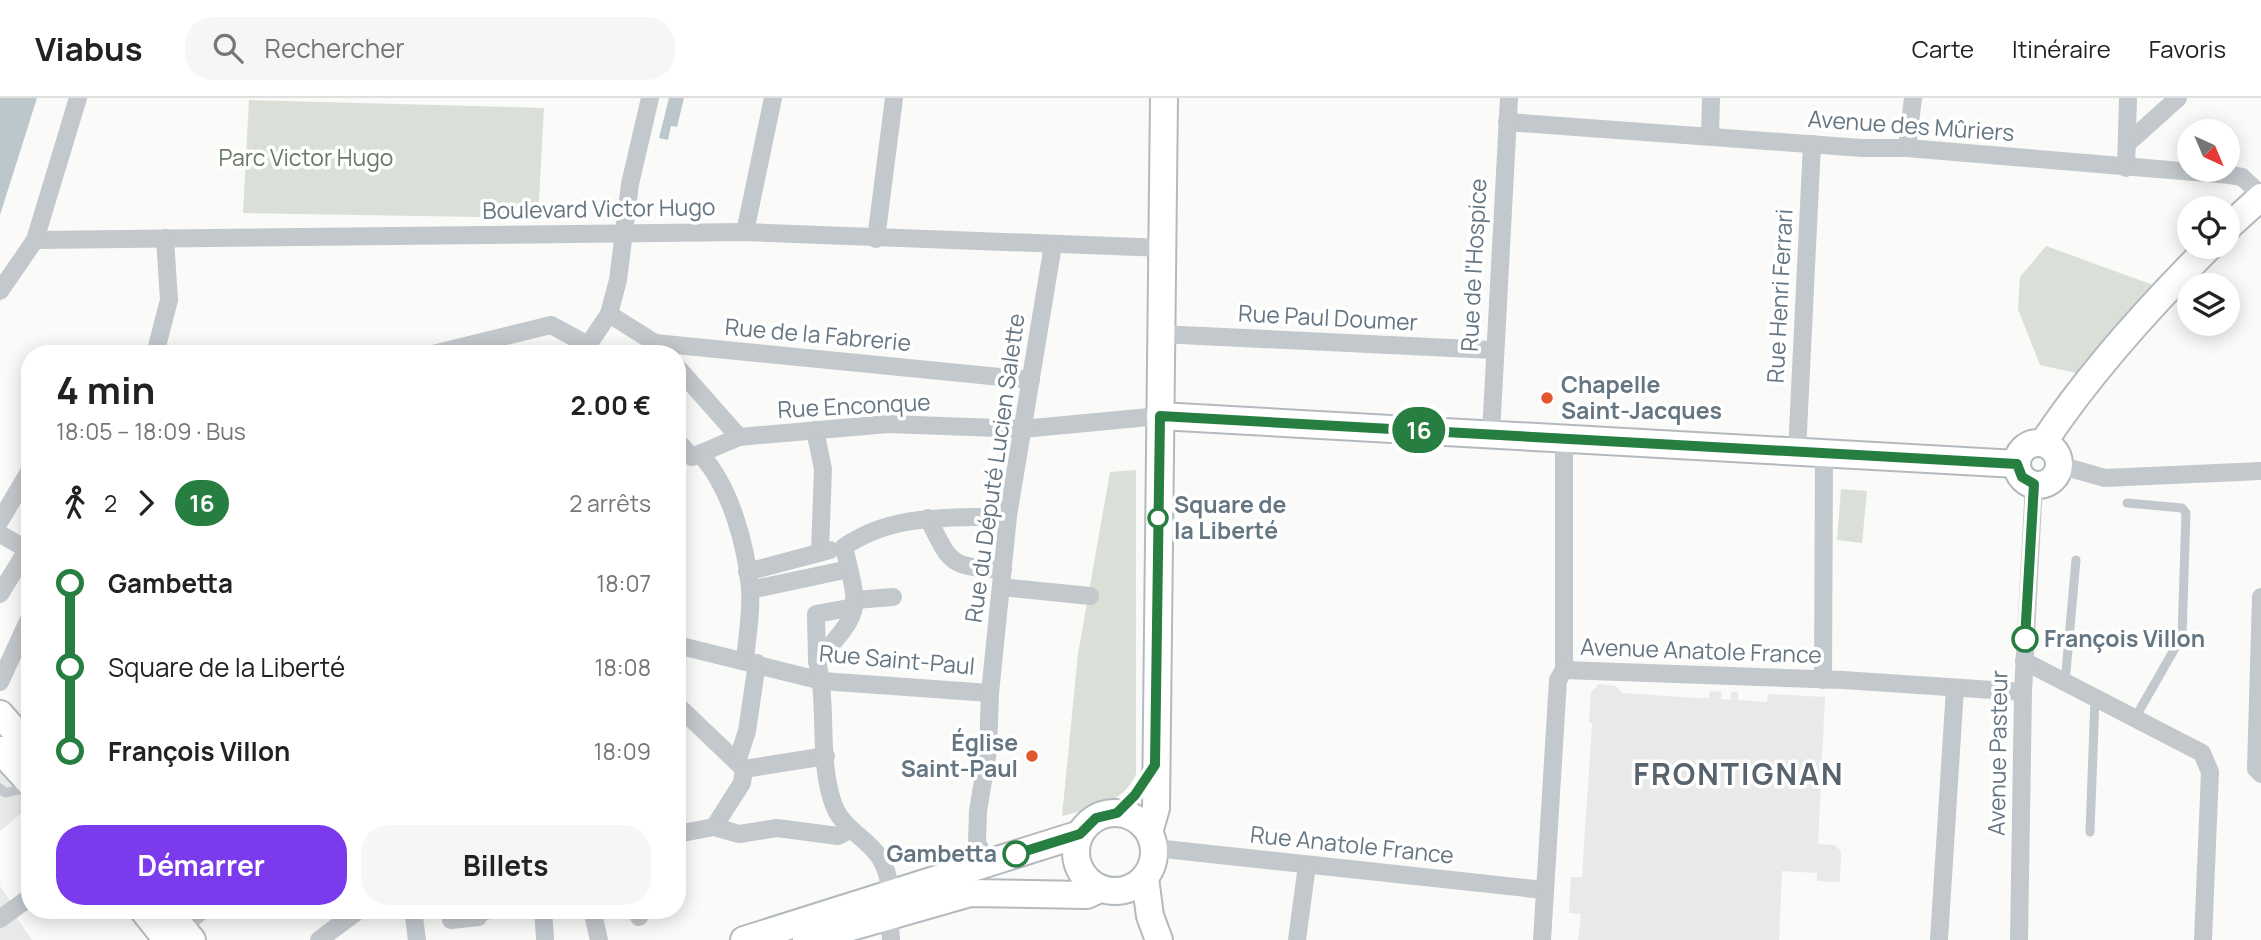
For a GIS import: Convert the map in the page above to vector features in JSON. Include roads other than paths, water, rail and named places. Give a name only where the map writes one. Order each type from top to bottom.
[{"type":"main road","points":[[806,940],[970,893],[1087,895],[1137,886],[1151,869],[1156,808],[1164,98]]},
{"type":"main road","points":[[2240,216],[2261,196]]},
{"type":"main road","points":[[2043,443],[2063,413],[2165,291],[2196,259]]},
{"type":"main road","points":[[1160,416],[1797,452],[2026,474],[2051,480],[2059,465],[2055,451],[2043,443],[2031,444],[2021,452],[2026,474]]},
{"type":"main road","points":[[0,714],[21,738]]},
{"type":"main road","points":[[0,750],[21,774]]},
{"type":"main road","points":[[1117,813],[1135,795],[1155,765]]},
{"type":"main road","points":[[744,940],[890,915],[987,864],[1080,834],[1096,818],[1117,813],[1130,815],[1152,840]]},
{"type":"main road","points":[[1080,834],[1077,859],[1089,882],[1108,890],[1159,933]]},
{"type":"main road","points":[[987,864],[1006,894]]},
{"type":"main road","points":[[1145,878],[1159,933]]},
{"type":"main road","points":[[159,919],[177,929]]},
{"type":"street","points":[[0,291],[35,240],[78,98]]},
{"type":"street","points":[[588,345],[609,314],[618,280],[630,184],[650,98]]},
{"type":"street","points":[[746,232],[773,98]]},
{"type":"street","points":[[876,239],[894,98]]},
{"type":"street","name":"Rue de l'Hospice","points":[[1491,434],[1493,350],[1509,98]]},
{"type":"street","points":[[1710,135],[1711,98]]},
{"type":"street","points":[[1907,148],[1913,98]]},
{"type":"street","points":[[2126,168],[2129,142],[2128,98]]},
{"type":"street","points":[[2129,142],[2178,98]]},
{"type":"street","name":"Avenue des Mûriers","points":[[1507,122],[1812,144],[1907,148],[2242,177],[2261,196]]},
{"type":"street","name":"Rue Henri Ferrari","points":[[1797,452],[1812,144]]},
{"type":"street","name":"Boulevard Victor Hugo","points":[[35,240],[746,232],[1164,248]]},
{"type":"street","points":[[157,345],[169,300],[165,238]]},
{"type":"street","name":"Rue du Député Lucien Salette","points":[[987,864],[977,842],[977,832],[988,751],[990,693],[1008,516],[1053,245]]},
{"type":"street","name":"Rue de la Fabrerie","points":[[609,314],[656,345]]},
{"type":"street","points":[[470,345],[551,325],[579,345]]},
{"type":"street","name":"Rue Paul Doumer","points":[[1160,334],[1493,350]]},
{"type":"street","name":"Rue de la Fabrerie","points":[[686,350],[1031,380]]},
{"type":"street","points":[[686,377],[739,437]]},
{"type":"street","name":"Rue Enconque","points":[[697,457],[739,437],[815,430],[888,424],[1022,429],[1160,416]]},
{"type":"street","points":[[815,430],[824,468],[820,552]]},
{"type":"street","points":[[1564,440],[1564,670]]},
{"type":"street","points":[[686,448],[715,471],[739,531],[748,581],[751,661],[747,731],[740,765],[742,783],[714,827]]},
{"type":"street","points":[[1823,680],[1824,455]]},
{"type":"street","points":[[2059,465],[2105,478],[2261,471]]},
{"type":"street","name":"Avenue Pasteur","points":[[2019,940],[2026,474]]},
{"type":"street","points":[[0,521],[21,485]]},
{"type":"street","points":[[748,581],[820,552],[844,547],[885,525],[928,518],[1008,516]]},
{"type":"street","points":[[928,518],[948,557],[964,567],[1002,579],[1090,596]]},
{"type":"street","points":[[0,534],[21,547]]},
{"type":"street","points":[[817,661],[852,621],[854,604],[844,547]]},
{"type":"street","points":[[0,594],[21,562]]},
{"type":"street","points":[[748,581],[849,569]]},
{"type":"street","points":[[890,915],[883,859],[851,829],[832,802],[826,756],[822,681],[817,661],[816,614],[893,597]]},
{"type":"street","points":[[2261,597],[2256,769],[2261,774]]},
{"type":"street","points":[[0,682],[21,636]]},
{"type":"street","name":"Rue Saint-Paul","points":[[686,647],[751,661],[822,681],[990,693]]},
{"type":"street","points":[[2024,661],[2202,753],[2210,772],[2203,940]]},
{"type":"street","name":"Avenue Anatole France","points":[[1542,940],[1558,680],[1564,670],[1823,680],[2023,692]]},
{"type":"street","points":[[1940,940],[1955,688]]},
{"type":"street","points":[[686,714],[740,765],[826,756]]},
{"type":"street","points":[[686,832],[714,827],[739,834],[777,828],[838,836],[851,829]]},
{"type":"street","name":"Rue Anatole France","points":[[1152,840],[1307,865],[1544,890]]},
{"type":"street","points":[[1297,940],[1307,865]]},
{"type":"street","points":[[0,919],[21,904]]},
{"type":"street","points":[[319,940],[347,919]]},
{"type":"street","points":[[414,919],[417,940]]},
{"type":"street","points":[[544,919],[545,938]]},
{"type":"street","points":[[594,919],[598,940]]},
{"type":"lane","points":[[2127,503],[2182,508],[2186,513],[2182,636],[2135,718]]},
{"type":"lane","points":[[2065,682],[2076,560]]},
{"type":"lane","points":[[2090,832],[2095,699]]},
{"type":"lane","points":[[0,788],[5,793],[21,788]]},
{"type":"place","name":"Chapelle Saint-Jacques","points":[[1547,398]]},
{"type":"place","name":"Square de la Liberté","points":[[1158,518]]},
{"type":"place","name":"François Villon","points":[[2025,639]]},
{"type":"place","name":"Église Saint-Paul","points":[[1032,756]]},
{"type":"place","name":"Gambetta","points":[[1016,854]]},
{"type":"district","name":"FRONTIGNAN","points":[[1739,775]]},
{"type":"park label","name":"Parc Victor Hugo","points":[[306,158]]}]
